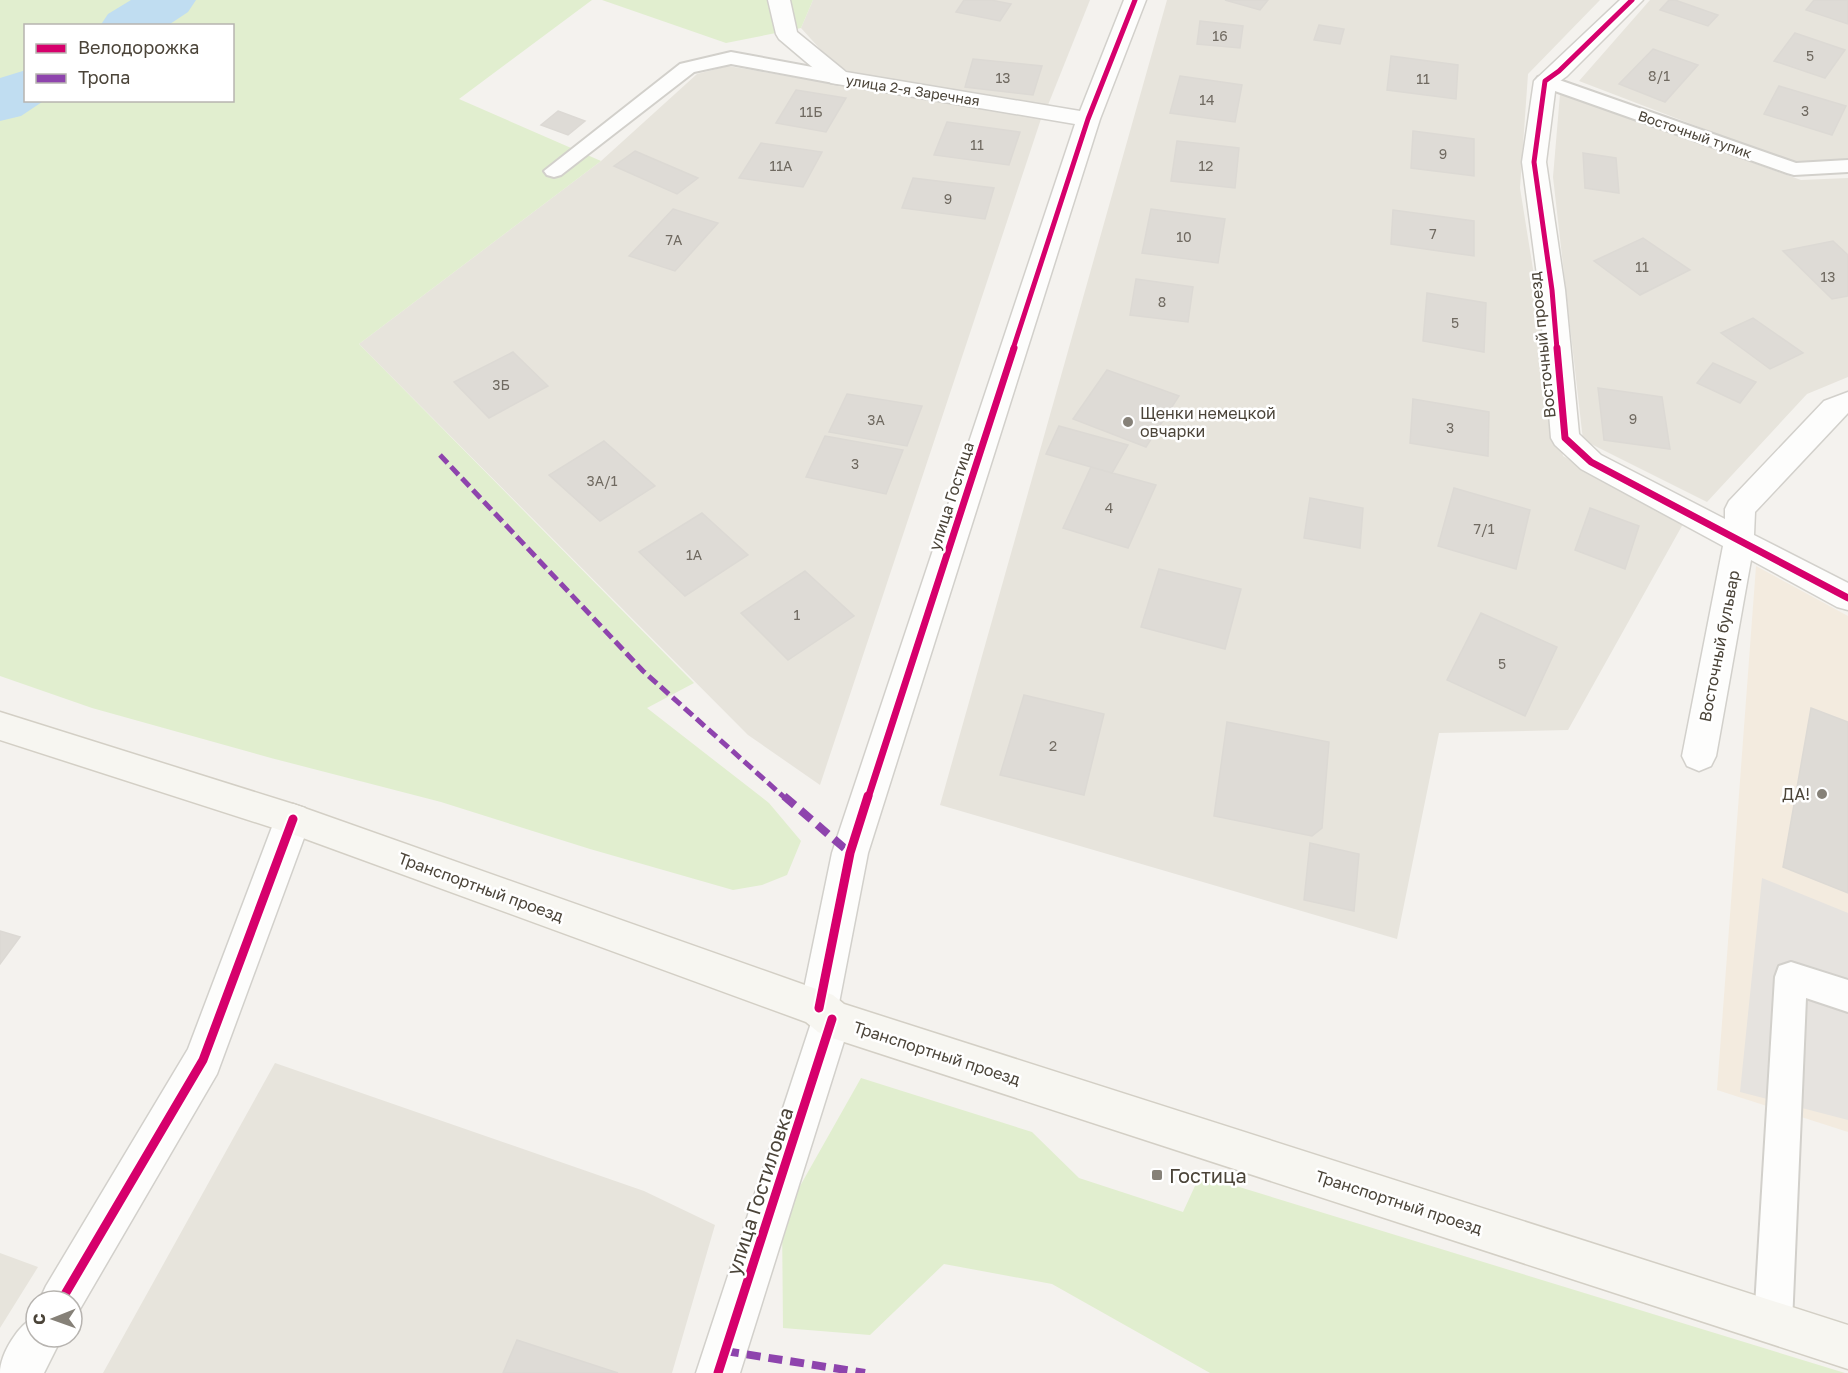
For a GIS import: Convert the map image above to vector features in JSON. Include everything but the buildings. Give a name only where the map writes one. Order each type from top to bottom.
[{"type":"main road","name":"Транспортный проезд","points":[[0,726],[293,819],[825,1014],[1848,1347]]},
{"type":"street","name":"улица 2-я Заречная","points":[[779,0],[787,34],[839,78],[1088,119]]},
{"type":"street","name":"улица Гостица","points":[[825,1014],[850,853],[1088,119],[1135,0]]},
{"type":"street","points":[[1545,81],[1559,71],[1632,0]]},
{"type":"street","name":"Восточный проезд","points":[[1545,81],[1533,162],[1552,290],[1565,438],[1591,462],[1848,598]]},
{"type":"street","name":"Восточный бульвар","points":[[1699,756],[1739,540],[1740,509],[1834,408],[1848,402]]},
{"type":"street","points":[[68,1289],[203,1059],[293,819]]},
{"type":"street","name":"улица Гостиловка","points":[[718,1373],[825,1014]]},
{"type":"street","points":[[19,1373],[33,1349]]},
{"type":"lane","points":[[554,171],[687,68],[731,58],[839,78]]},
{"type":"lane","name":"Восточный тупик","points":[[1545,81],[1794,169],[1848,166]]},
{"type":"lane","points":[[1773,1323],[1791,977],[1848,996]]},
{"type":"shaded area","points":[[813,0],[1090,0],[1048,105],[859,78],[830,60],[801,28]]},
{"type":"shaded area","points":[[1167,0],[1600,0],[1528,74],[1520,188],[1563,456],[1683,524],[1568,730],[1439,733],[1397,939],[940,805]]},
{"type":"shaded area","points":[[1650,0],[1848,0],[1848,159],[1793,163],[1579,81]]},
{"type":"shaded area","points":[[728,66],[1041,119],[820,785],[748,735],[359,344],[601,161],[697,74]]},
{"type":"shaded area","points":[[1560,94],[1801,180],[1848,178],[1848,377],[1807,394],[1707,502],[1583,440],[1553,177]]},
{"type":"shaded area","points":[[1756,566],[1848,616],[1848,1132],[1717,1090]]},
{"type":"shaded area","points":[[1762,878],[1848,913],[1848,1120],[1740,1092]]},
{"type":"shaded area","points":[[275,1063],[644,1191],[715,1225],[672,1373],[103,1373]]},
{"type":"shaded area","points":[[0,1253],[38,1267],[0,1328]]},
{"type":"green space","points":[[0,0],[592,0],[459,99],[601,161],[359,344],[694,683],[647,708],[769,803],[801,841],[787,875],[762,885],[733,890],[590,849],[441,802],[92,708],[0,676]]},
{"type":"green space","points":[[602,0],[813,0],[801,28],[726,43]]},
{"type":"green space","points":[[861,1078],[1032,1132],[1079,1178],[1183,1212],[1200,1175],[1845,1373],[1210,1373],[1052,1284],[944,1264],[870,1335],[783,1328],[782,1218]]},
{"type":"waterway","points":[[131,24],[169,0]]},
{"type":"waterway","points":[[0,103],[24,88]]},
{"type":"marked path","points":[[440,455],[643,671],[850,853]]},
{"type":"marked path","points":[[725,1351],[865,1373]]},
{"type":"cycle path","points":[[819,1008],[850,853],[1088,119],[1135,0]]},
{"type":"cycle path","points":[[1632,0],[1559,71],[1545,81],[1534,162],[1552,290],[1565,438],[1591,462],[1848,598]]},
{"type":"cycle path","points":[[68,1289],[203,1060],[293,819]]},
{"type":"cycle path","points":[[718,1373],[832,1019]]},
{"type":"place","name":"Щенки немецкой овчарки","points":[[1128,422]]},
{"type":"place","name":"ДА!","points":[[1822,794]]},
{"type":"place","name":"Гостица","points":[[1157,1175]]}]
